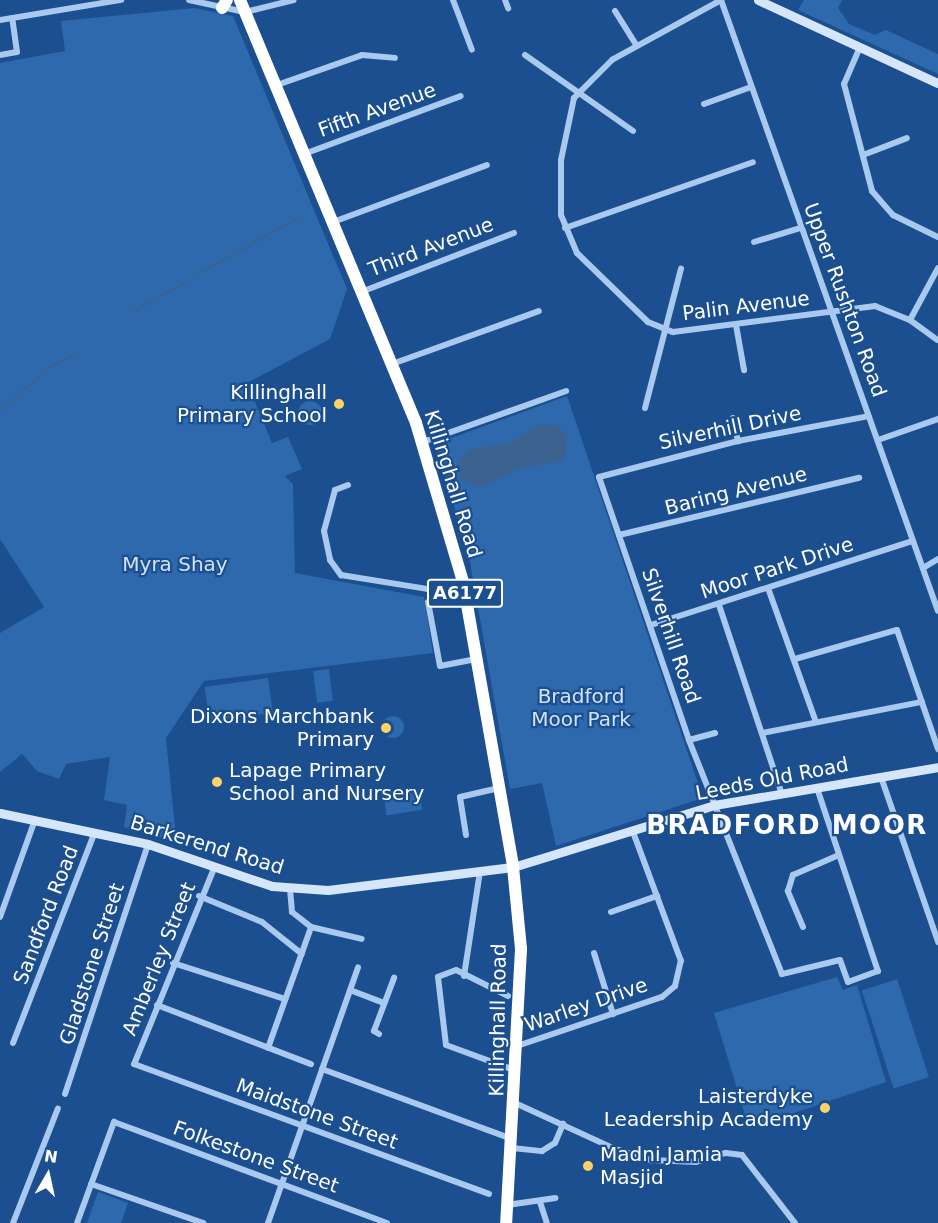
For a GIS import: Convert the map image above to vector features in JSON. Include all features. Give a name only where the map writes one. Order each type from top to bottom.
[{"type":"highway","name":"Killinghall Road","points":[[240,0],[423,442],[463,582],[513,867],[521,949],[520,1045],[506,1223]]},
{"type":"main road","points":[[759,0],[938,83]]},
{"type":"main road","name":"Leeds Old Road","points":[[513,867],[633,832],[714,805],[937,769]]},
{"type":"main road","name":"Barkerend Road","points":[[0,813],[148,844],[290,889],[327,890],[513,867]]},
{"type":"street","points":[[0,20],[121,0]]},
{"type":"street","points":[[189,0],[224,4],[245,12],[294,0]]},
{"type":"street","points":[[453,0],[472,50]]},
{"type":"street","points":[[505,0],[508,8]]},
{"type":"street","points":[[721,0],[636,45],[579,90],[569,108],[561,160],[565,228],[753,162]]},
{"type":"street","name":"Upper Rushton Road","points":[[721,0],[800,228],[938,611]]},
{"type":"street","points":[[615,11],[636,45]]},
{"type":"street","points":[[0,55],[17,52],[12,18]]},
{"type":"street","points":[[860,47],[844,84],[872,191],[893,215],[938,237]]},
{"type":"street","points":[[277,85],[362,55],[395,58]]},
{"type":"street","points":[[525,55],[579,90],[633,130]]},
{"type":"street","points":[[704,104],[751,87]]},
{"type":"street","name":"Fifth Avenue","points":[[303,155],[461,96]]},
{"type":"street","points":[[863,156],[907,138]]},
{"type":"street","points":[[332,222],[487,165]]},
{"type":"street","name":"Palin Avenue","points":[[565,228],[577,253],[632,309],[664,328],[736,325],[875,306],[910,320],[938,340]]},
{"type":"street","points":[[754,242],[800,228]]},
{"type":"street","name":"Third Avenue","points":[[361,292],[514,233]]},
{"type":"street","points":[[910,320],[938,268]]},
{"type":"street","points":[[645,408],[681,269]]},
{"type":"street","points":[[392,364],[539,311]]},
{"type":"street","points":[[736,325],[744,370]]},
{"type":"street","points":[[423,442],[566,391]]},
{"type":"street","name":"Silverhill Drive","points":[[599,477],[738,441],[869,416]]},
{"type":"street","points":[[734,418],[738,441]]},
{"type":"street","points":[[878,440],[938,419]]},
{"type":"street","name":"Silverhill Road","points":[[599,477],[688,740],[782,974],[840,960],[848,982],[878,971],[839,855]]},
{"type":"street","name":"Baring Avenue","points":[[619,536],[859,478]]},
{"type":"street","points":[[348,485],[335,490],[324,531],[330,560],[341,575],[427,590],[463,582]]},
{"type":"street","name":"Moor Park Drive","points":[[651,626],[914,541]]},
{"type":"street","points":[[923,568],[938,560]]},
{"type":"street","points":[[768,588],[816,722]]},
{"type":"street","points":[[428,602],[440,666],[476,659]]},
{"type":"street","points":[[719,605],[782,794]]},
{"type":"street","points":[[795,659],[897,630],[938,749]]},
{"type":"street","points":[[762,733],[922,702]]},
{"type":"street","points":[[688,740],[715,733]]},
{"type":"street","points":[[881,777],[938,942]]},
{"type":"street","points":[[466,835],[460,796],[499,788]]},
{"type":"street","points":[[803,927],[788,891],[793,875],[839,855],[817,788]]},
{"type":"street","points":[[0,918],[34,820]]},
{"type":"street","name":"Sandford Road","points":[[13,1043],[95,832]]},
{"type":"street","name":"Warley Drive","points":[[520,1045],[662,997],[679,977],[681,961],[633,832]]},
{"type":"street","name":"Gladstone Street","points":[[65,1094],[148,844]]},
{"type":"street","name":"Amberley Street","points":[[134,1064],[199,896],[215,866]]},
{"type":"street","points":[[464,976],[480,872]]},
{"type":"street","points":[[290,889],[292,912],[311,927],[363,939]]},
{"type":"street","points":[[199,896],[262,922],[302,954]]},
{"type":"street","points":[[611,912],[657,897]]},
{"type":"street","points":[[268,1047],[311,927]]},
{"type":"street","points":[[594,953],[613,1014]]},
{"type":"street","points":[[173,963],[285,999]]},
{"type":"street","points":[[268,1223],[358,967]]},
{"type":"street","points":[[508,996],[456,970],[438,977],[446,1045],[518,1071]]},
{"type":"street","points":[[379,1034],[374,1031],[394,978]]},
{"type":"street","points":[[350,990],[384,1003]]},
{"type":"street","points":[[157,1005],[311,1064]]},
{"type":"street","name":"Maidstone Street","points":[[134,1064],[489,1194]]},
{"type":"street","points":[[322,1069],[512,1144],[542,1150],[555,1143],[563,1124]]},
{"type":"street","points":[[515,1103],[651,1160],[696,1162],[726,1153],[741,1155],[795,1223]]},
{"type":"street","points":[[13,1223],[58,1108]]},
{"type":"street","name":"Folkestone Street","points":[[91,1184],[114,1122],[387,1223]]},
{"type":"street","points":[[77,1223],[91,1184],[203,1223]]},
{"type":"street","points":[[507,1205],[555,1198]]},
{"type":"street","points":[[540,1202],[547,1223]]},
{"type":"green space","points":[[804,0],[842,0],[838,8],[849,24],[875,35],[886,30],[938,54],[938,74],[798,10]]},
{"type":"green space","name":"Myra Shay","points":[[194,8],[233,16],[347,289],[330,339],[247,383],[272,443],[288,437],[302,469],[285,476],[293,484],[295,573],[424,597],[433,653],[204,681],[166,738],[175,827],[171,840],[124,827],[127,805],[104,800],[110,757],[66,764],[59,779],[37,771],[22,754],[0,772],[0,633],[44,607],[0,539],[0,63],[65,51],[61,21]]},
{"type":"green space","name":"Bradford Moor Park","points":[[567,396],[703,798],[556,846],[542,783],[510,789],[468,551],[435,444]]},
{"type":"green space","points":[[310,401],[319,404],[322,413],[319,422],[310,425],[301,422],[298,413],[301,404]]},
{"type":"green space","points":[[329,669],[333,701],[317,703],[313,671]]},
{"type":"green space","points":[[268,678],[273,713],[209,722],[205,687]]},
{"type":"green space","points":[[393,716],[401,719],[404,727],[401,735],[393,738],[385,735],[382,727],[385,719]]},
{"type":"green space","points":[[419,790],[422,810],[387,815],[383,796]]},
{"type":"green space","points":[[837,977],[843,990],[857,985],[886,1082],[749,1128],[714,1013]]},
{"type":"green space","points":[[897,979],[929,1077],[894,1088],[862,990]]},
{"type":"green space","points":[[98,1192],[128,1203],[121,1223],[87,1223]]},
{"type":"shaded area","points":[[540,424],[559,427],[567,437],[566,455],[558,462],[516,469],[480,488],[460,478],[458,462],[469,449],[508,444]]},
{"type":"waterway","points":[[196,275],[298,218]]},
{"type":"waterway","points":[[133,312],[186,282]]},
{"type":"waterway","points":[[48,368],[75,355]]},
{"type":"waterway","points":[[0,411],[44,372]]},
{"type":"place","name":"Killinghall Primary School","points":[[339,404]]},
{"type":"place","name":"Dixons Marchbank Primary","points":[[386,728]]},
{"type":"place","name":"Lapage Primary School and Nursery","points":[[217,782]]},
{"type":"place","name":"Laisterdyke Leadership Academy","points":[[825,1108]]},
{"type":"place","name":"Madni Jamia Masjid","points":[[588,1166]]},
{"type":"district","name":"BRADFORD MOOR","points":[[787,826]]}]
